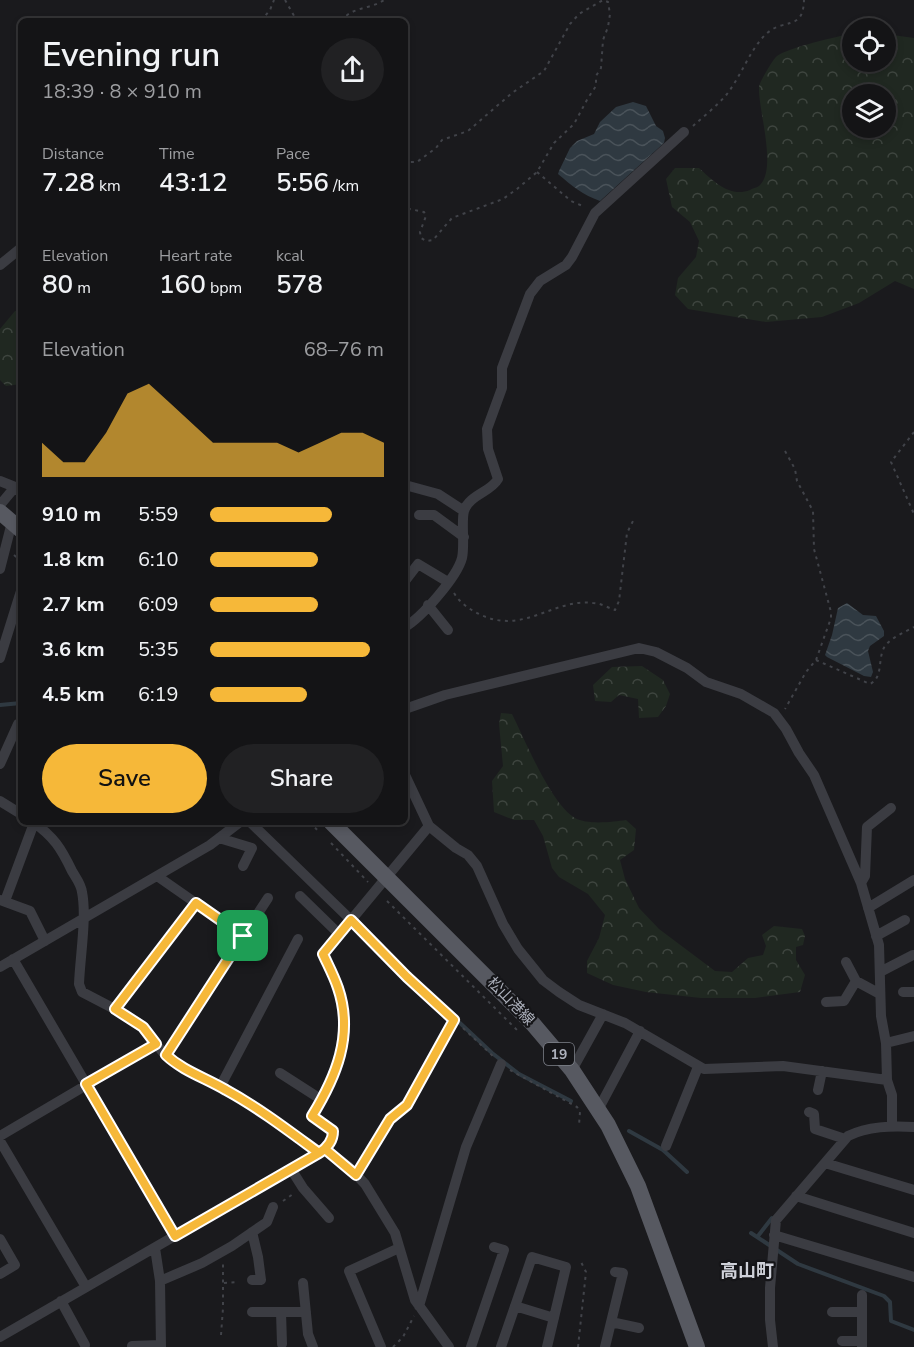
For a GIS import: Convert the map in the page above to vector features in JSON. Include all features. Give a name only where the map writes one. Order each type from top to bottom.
[{"type":"main road","name":"松山港線","points":[[333,825],[381,883],[533,1024],[572,1070],[591,1111],[638,1186],[697,1347]]},
{"type":"street","points":[[408,625],[448,582],[461,560],[464,511],[477,495],[495,485],[498,480],[488,449],[487,429],[502,388],[502,368],[530,294],[540,281],[566,265],[595,213],[684,132]]},
{"type":"street","points":[[0,265],[18,250]]},
{"type":"street","points":[[0,481],[18,489],[0,505]]},
{"type":"street","points":[[408,486],[438,494],[464,511]]},
{"type":"street","points":[[419,515],[434,515],[464,537]]},
{"type":"street","points":[[0,569],[11,522]]},
{"type":"street","points":[[408,576],[418,564],[448,582]]},
{"type":"street","points":[[0,658],[18,601]]},
{"type":"street","points":[[428,605],[448,630]]},
{"type":"street","points":[[408,708],[445,695],[639,648],[656,652],[687,668],[706,682],[741,694],[767,708],[780,720],[814,775],[861,884],[879,945],[880,1016],[886,1043],[887,1080],[892,1095],[892,1126]]},
{"type":"street","points":[[0,764],[18,729]]},
{"type":"street","points":[[408,781],[429,826],[468,855],[477,866],[503,924],[518,949],[543,980],[579,1005],[640,1031],[698,1067],[716,1069],[783,1066],[887,1080]]},
{"type":"street","points":[[0,801],[18,812]]},
{"type":"street","points":[[861,884],[865,876],[867,827],[891,808]]},
{"type":"street","points":[[34,825],[3,900],[30,911],[45,941]]},
{"type":"street","points":[[38,825],[55,839],[81,885],[83,919],[79,984],[82,992],[143,1027],[177,1065],[261,1110],[356,1175],[365,1184],[395,1233],[415,1300],[448,1347]]},
{"type":"street","points":[[0,967],[157,876],[236,825]]},
{"type":"street","points":[[253,825],[351,920]]},
{"type":"street","points":[[0,1337],[322,1151],[333,1138],[333,1131],[312,1116],[329,1088],[344,1044],[343,1010],[339,989],[323,954],[429,826]]},
{"type":"street","points":[[219,838],[252,848],[243,866]]},
{"type":"street","points":[[157,876],[243,936]]},
{"type":"street","points":[[868,908],[914,880]]},
{"type":"street","points":[[300,896],[339,934]]},
{"type":"street","points":[[166,1055],[268,898]]},
{"type":"street","points":[[115,1009],[196,903]]},
{"type":"street","points":[[876,936],[905,920]]},
{"type":"street","points":[[220,1087],[298,939]]},
{"type":"street","points":[[880,972],[913,955]]},
{"type":"street","points":[[14,959],[175,1236]]},
{"type":"street","points":[[846,962],[856,981],[880,994]]},
{"type":"street","points":[[826,1002],[844,1001],[856,981]]},
{"type":"street","points":[[572,1070],[603,1014]]},
{"type":"street","points":[[356,1175],[390,1119],[407,1105],[454,1020]]},
{"type":"street","points":[[591,1111],[640,1031]]},
{"type":"street","points":[[886,1043],[914,1036]]},
{"type":"street","points":[[0,1136],[156,1044]]},
{"type":"street","points":[[419,1306],[466,1147],[501,1064]]},
{"type":"street","points":[[666,1146],[698,1067]]},
{"type":"street","points":[[818,1090],[822,1071]]},
{"type":"street","points":[[280,1073],[322,1100]]},
{"type":"street","points":[[809,1112],[814,1114],[815,1129],[845,1139]]},
{"type":"street","points":[[773,1347],[770,1299],[776,1220],[845,1139],[859,1131],[892,1126],[914,1127]]},
{"type":"street","points":[[0,1141],[86,1287]]},
{"type":"street","points":[[825,1163],[914,1190]]},
{"type":"street","points":[[291,1169],[303,1188],[329,1218]]},
{"type":"street","points":[[796,1196],[914,1233]]},
{"type":"street","points":[[160,1281],[223,1252],[267,1222],[273,1207]]},
{"type":"street","points":[[252,1232],[261,1281],[252,1281]]},
{"type":"street","points":[[774,1235],[914,1277]]},
{"type":"street","points":[[0,1239],[15,1265],[0,1274]]},
{"type":"street","points":[[471,1347],[504,1250],[494,1247]]},
{"type":"street","points":[[132,1346],[161,1346],[160,1281],[155,1248]]},
{"type":"street","points":[[381,1347],[349,1271],[399,1248]]},
{"type":"street","points":[[501,1347],[532,1257],[566,1267],[547,1347]]},
{"type":"street","points":[[605,1347],[623,1273],[615,1272]]},
{"type":"street","points":[[303,1283],[308,1334],[313,1347]]},
{"type":"street","points":[[842,1341],[862,1344],[862,1295]]},
{"type":"street","points":[[61,1301],[85,1345]]},
{"type":"street","points":[[515,1306],[554,1318]]},
{"type":"street","points":[[252,1312],[306,1312]]},
{"type":"street","points":[[281,1312],[282,1344]]},
{"type":"street","points":[[832,1312],[862,1312]]},
{"type":"street","points":[[611,1322],[639,1328]]},
{"type":"path","points":[[263,18],[274,0]]},
{"type":"path","points":[[285,0],[295,18]]},
{"type":"path","points":[[344,18],[355,9],[372,6],[384,0]]},
{"type":"path","points":[[408,162],[417,162],[436,148],[441,140],[468,132],[512,93],[544,71],[570,24],[579,14],[603,0],[608,2],[610,14],[603,40],[601,68],[596,76],[596,86],[574,124],[554,143],[537,171],[503,199],[452,218],[433,240],[426,242],[421,238],[420,232],[426,216],[424,212],[408,209]]},
{"type":"path","points":[[684,132],[695,125],[726,94],[766,34],[774,27],[791,23],[801,17],[804,13],[804,0]]},
{"type":"path","points":[[537,171],[572,201],[595,213]]},
{"type":"path","points":[[914,432],[891,462],[914,514]]},
{"type":"path","points":[[780,720],[806,672],[816,660],[831,618],[814,549],[813,511],[797,481],[795,469],[785,451]]},
{"type":"path","points":[[448,582],[456,597],[467,608],[499,621],[529,618],[581,604],[593,603],[615,610],[620,601],[627,533],[633,520]]},
{"type":"path","points":[[816,660],[870,684],[875,682],[878,676],[881,653],[887,643],[914,627]]},
{"type":"path","points":[[313,825],[381,883]]},
{"type":"path","points":[[387,901],[522,1035]]},
{"type":"path","points":[[351,920],[407,977],[501,1064],[577,1107],[580,1112],[579,1125]]},
{"type":"path","points":[[578,1102],[591,1111]]},
{"type":"path","points":[[273,1207],[303,1188]]},
{"type":"path","points":[[221,1335],[223,1252]]},
{"type":"path","points":[[578,1347],[586,1272],[580,1260]]},
{"type":"path","points":[[223,1283],[239,1282]]},
{"type":"path","points":[[393,1347],[403,1337],[419,1306]]},
{"type":"green space","points":[[842,36],[842,72],[896,72],[896,36],[914,38],[914,289],[895,281],[859,303],[822,317],[766,322],[688,309],[675,295],[678,278],[696,257],[699,241],[690,222],[672,207],[666,179],[675,168],[699,168],[716,183],[729,190],[743,192],[759,186],[767,167],[766,139],[759,97],[761,81],[777,56],[791,49]]},
{"type":"green space","points":[[18,310],[18,384],[6,386],[0,380],[0,329],[15,311]]},
{"type":"green space","points":[[642,666],[663,680],[670,694],[666,706],[658,717],[639,718],[638,699],[619,695],[611,702],[595,701],[593,685],[612,667]]},
{"type":"green space","points":[[501,713],[512,714],[539,770],[566,811],[586,822],[626,820],[636,829],[634,850],[620,860],[625,879],[639,908],[659,929],[715,971],[732,972],[748,958],[763,955],[766,946],[762,935],[774,926],[802,929],[805,936],[803,945],[796,947],[796,960],[805,975],[800,992],[755,998],[701,998],[646,992],[613,985],[587,973],[587,961],[599,938],[605,915],[588,894],[559,877],[552,868],[543,836],[534,820],[514,820],[494,812],[492,781],[503,766],[499,724]]},
{"type":"water","points":[[633,102],[646,106],[656,126],[663,131],[664,143],[600,201],[578,190],[558,174],[570,148],[577,141],[594,134],[600,122],[616,107]]},
{"type":"water","points":[[847,603],[863,615],[876,616],[884,631],[884,636],[870,646],[868,651],[873,672],[871,677],[864,676],[825,655],[838,608]]},
{"type":"waterway","points":[[0,705],[18,703]]},
{"type":"waterway","points":[[353,917],[413,979],[492,1053],[519,1074],[571,1101]]},
{"type":"waterway","points":[[629,1131],[663,1150],[687,1172]]},
{"type":"waterway","points":[[758,1236],[772,1218]]},
{"type":"waterway","points":[[751,1233],[798,1264],[884,1296],[890,1302],[891,1321],[914,1330]]},
{"type":"district","name":"高山町","points":[[747,1271]]},
{"type":"route","points":[[243,936],[166,1055],[177,1065],[226,1089],[261,1110],[319,1153],[333,1138],[333,1131],[312,1116],[329,1088],[344,1044],[343,1010],[339,989],[323,954],[351,920],[407,977],[454,1020],[407,1105],[390,1119],[356,1175],[325,1149],[319,1153],[175,1236],[86,1084],[156,1044],[143,1027],[115,1009],[196,903],[243,936]]}]
